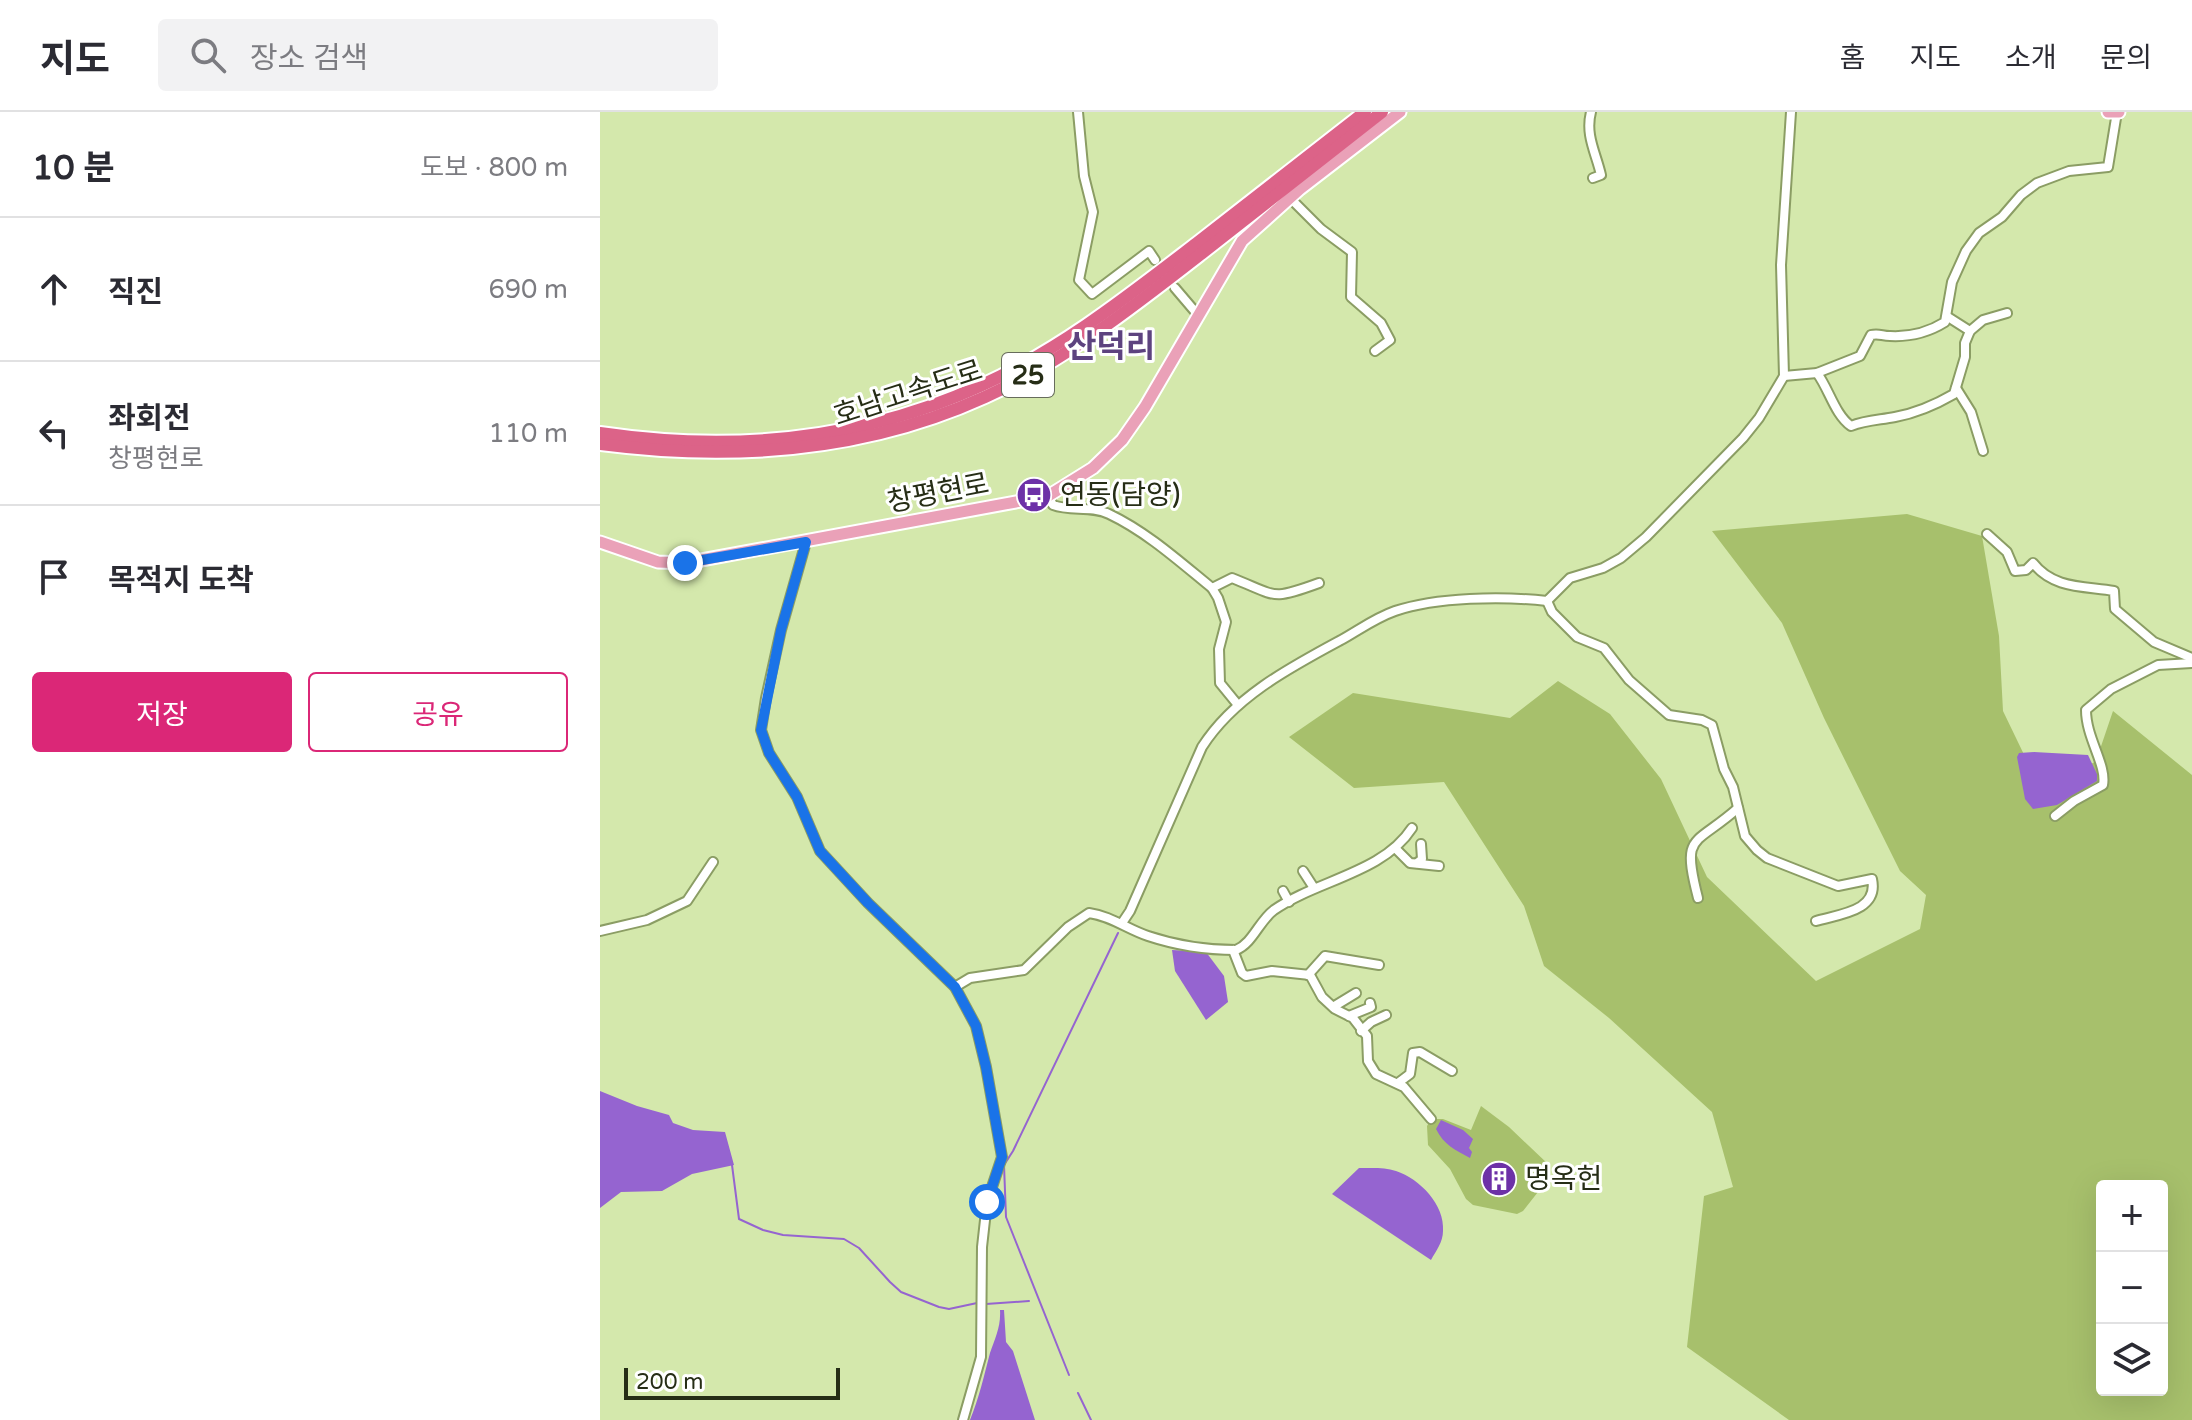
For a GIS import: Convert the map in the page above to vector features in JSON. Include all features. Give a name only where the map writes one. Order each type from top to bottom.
[{"type":"highway","name":"호남고속도로","points":[[600,433],[684,442],[783,440],[868,425],[978,387],[1068,338],[1117,305],[1365,112]]},
{"type":"highway","name":"호남고속도로","points":[[600,444],[684,452],[785,450],[877,435],[984,398],[1033,373],[1113,321],[1382,112]]},
{"type":"main road","name":"창평현로","points":[[600,542],[658,562],[685,563],[1048,496],[1093,468],[1122,440],[1145,407],[1242,241],[1290,198],[1400,112]]},
{"type":"main road","points":[[2108,112],[2118,112]]},
{"type":"street","points":[[1078,112],[1084,176],[1093,212],[1079,280],[1092,294],[1149,251],[1155,260]]},
{"type":"street","points":[[1591,112],[1588,124],[1590,139],[1601,175],[1593,178]]},
{"type":"street","points":[[1122,923],[1202,747],[1217,724],[1238,705],[1308,657],[1369,622],[1397,610],[1469,598],[1547,601],[1570,578],[1603,568],[1621,558],[1646,537],[1743,438],[1784,376],[1781,265],[1791,112]]},
{"type":"street","points":[[1784,376],[1817,373],[1860,356],[1871,335],[1878,333],[1886,337],[1932,330],[1948,317],[1952,282],[1966,251],[1979,233],[2002,217],[2021,195],[2037,183],[2069,171],[2108,167],[2118,112]]},
{"type":"street","points":[[1290,198],[1321,229],[1352,252],[1351,297],[1381,323],[1390,340],[1375,351]]},
{"type":"street","points":[[1175,288],[1198,315]]},
{"type":"street","points":[[1817,373],[1837,409],[1851,426],[1929,408],[1954,394],[1970,331],[1983,320],[2007,313]]},
{"type":"street","points":[[1948,317],[1970,331]]},
{"type":"street","points":[[1956,388],[1971,412],[1983,451]]},
{"type":"street","points":[[1048,496],[1053,505],[1065,510],[1090,509],[1108,513],[1156,543],[1212,588],[1226,622],[1219,649],[1220,683],[1238,705]]},
{"type":"street","points":[[1987,534],[2007,552],[2015,571],[2026,570],[2033,563],[2045,577],[2063,585],[2114,591],[2115,609],[2154,642],[2192,660]]},
{"type":"street","points":[[806,542],[781,630],[761,730],[769,753],[797,797],[820,851],[868,903],[955,987],[976,1026],[986,1067],[1002,1157],[985,1217],[981,1357],[963,1420]]},
{"type":"street","points":[[1212,588],[1232,578],[1265,594],[1283,596],[1319,583]]},
{"type":"street","points":[[1547,601],[1552,612],[1577,637],[1604,648],[1629,680],[1669,715],[1702,720],[1712,725],[1745,836],[1767,858],[1838,886],[1872,879],[1875,890],[1870,901],[1857,909],[1816,921]]},
{"type":"street","points":[[2055,816],[2103,785],[2105,775],[2086,725],[2086,710],[2111,689],[2158,665],[2192,660]]},
{"type":"street","points":[[1698,898],[1690,867],[1690,851],[1699,838],[1738,808]]},
{"type":"street","points":[[955,987],[970,978],[1024,970],[1068,927],[1089,913],[1165,941],[1233,950],[1245,946],[1274,910],[1395,848],[1412,828]]},
{"type":"street","points":[[1417,863],[1422,859],[1421,844]]},
{"type":"street","points":[[1395,848],[1410,863],[1439,866]]},
{"type":"street","points":[[600,931],[647,920],[687,901],[713,862]]},
{"type":"street","points":[[1303,871],[1314,888]]},
{"type":"street","points":[[1283,891],[1289,902]]},
{"type":"street","points":[[1233,950],[1246,976],[1272,971],[1308,975]]},
{"type":"street","points":[[1308,975],[1325,956],[1379,965]]},
{"type":"street","points":[[1308,975],[1322,997],[1349,1016],[1367,1036],[1368,1061],[1376,1074],[1404,1087],[1431,1119]]},
{"type":"street","points":[[1333,1007],[1356,993]]},
{"type":"street","points":[[1349,1016],[1371,1007],[1370,1003]]},
{"type":"street","points":[[1361,1031],[1386,1015]]},
{"type":"street","points":[[1398,1083],[1410,1074],[1413,1053],[1420,1052],[1452,1071]]},
{"type":"green space","points":[[1907,514],[1982,536],[1999,636],[2003,711],[2043,794],[2096,761],[2113,711],[2192,775],[2192,1420],[1789,1420],[1687,1347],[1704,1196],[1733,1187],[1712,1112],[1609,1018],[1544,966],[1524,906],[1444,782],[1354,788],[1289,737],[1353,693],[1510,718],[1558,681],[1610,714],[1661,779],[1707,877],[1816,981],[1920,929],[1926,895],[1900,871],[1824,718],[1782,623],[1712,531]]},
{"type":"green space","points":[[1481,1106],[1509,1127],[1548,1164],[1549,1178],[1523,1211],[1517,1214],[1473,1205],[1466,1199],[1450,1169],[1428,1145],[1427,1126],[1431,1119],[1443,1119],[1471,1130]]},
{"type":"shaded area","points":[[2019,753],[2088,755],[2097,781],[2057,805],[2033,809],[2025,799],[2017,757]]},
{"type":"shaded area","points":[[1172,950],[1206,952],[1224,976],[1228,1002],[1206,1020],[1175,971]]},
{"type":"shaded area","points":[[600,1091],[669,1115],[673,1123],[693,1130],[725,1132],[734,1165],[692,1174],[662,1191],[621,1192],[600,1208]]},
{"type":"shaded area","points":[[1441,1120],[1463,1130],[1473,1139],[1469,1148],[1472,1152],[1470,1158],[1443,1139],[1436,1129]]},
{"type":"shaded area","points":[[1359,1168],[1396,1171],[1414,1180],[1429,1194],[1443,1221],[1441,1243],[1431,1260],[1332,1194]]},
{"type":"shaded area","points":[[1000,1310],[1004,1310],[1006,1342],[1013,1351],[1035,1420],[970,1420],[1000,1322]]},
{"type":"waterway","points":[[1069,1375],[1006,1217],[1004,1165],[1118,933]]},
{"type":"waterway","points":[[732,1165],[739,1219],[783,1235],[844,1239],[859,1248],[901,1292],[939,1307],[949,1309],[977,1303]]},
{"type":"waterway","points":[[986,1304],[1029,1301]]},
{"type":"waterway","points":[[1078,1393],[1091,1420]]},
{"type":"place","name":"연동(담양)","points":[[1034,495]]},
{"type":"place","name":"명옥헌","points":[[1499,1179]]},
{"type":"district","name":"산덕리","points":[[1111,347]]},
{"type":"route","points":[[685,563],[806,542],[781,630],[761,730],[769,753],[797,797],[820,851],[868,903],[955,987],[976,1026],[1002,1157],[987,1202]]}]
